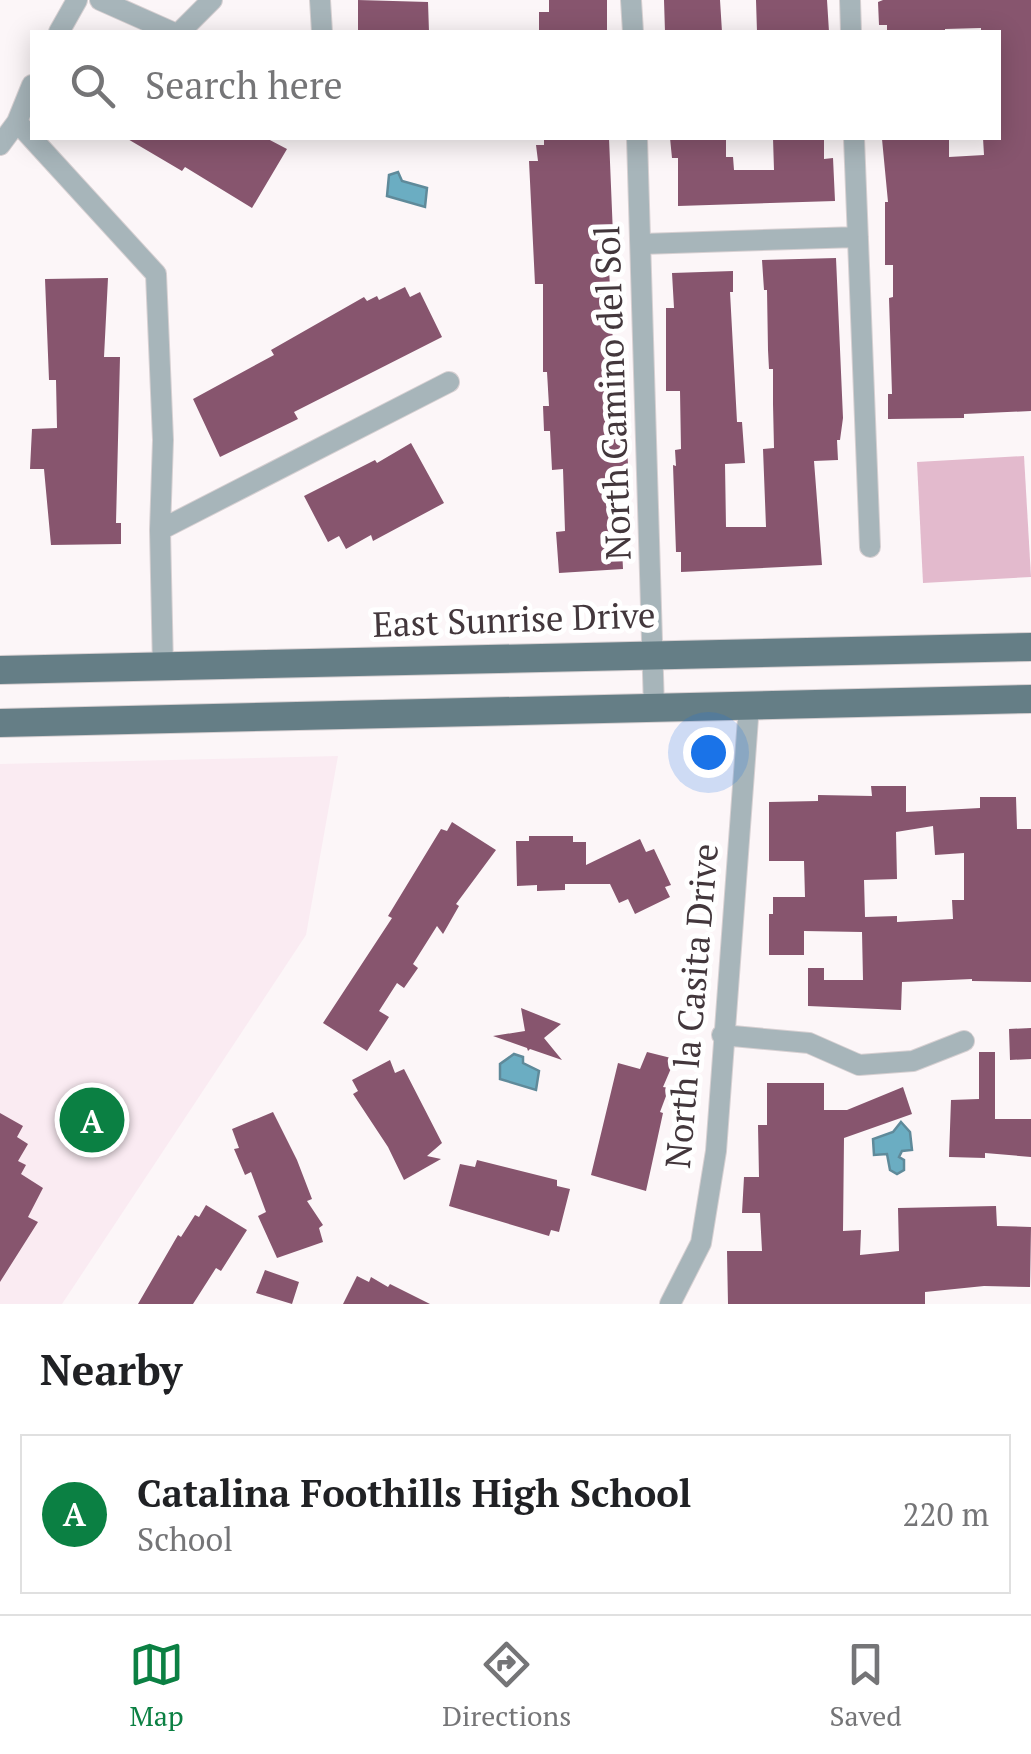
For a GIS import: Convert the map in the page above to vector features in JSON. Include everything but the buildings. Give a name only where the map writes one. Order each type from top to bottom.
[{"type":"main road","name":"East Sunrise Drive","points":[[0,670],[1031,646]]},
{"type":"main road","points":[[0,722],[1031,699]]},
{"type":"street","points":[[60,30],[77,0]]},
{"type":"street","points":[[100,0],[168,30]]},
{"type":"street","points":[[182,30],[212,0]]},
{"type":"street","points":[[320,0],[322,30]]},
{"type":"street","points":[[631,0],[633,30]]},
{"type":"street","points":[[850,0],[851,30]]},
{"type":"street","points":[[0,145],[17,122],[30,90]]},
{"type":"street","points":[[17,122],[30,136]]},
{"type":"street","points":[[33,140],[156,274],[163,440],[163,668]]},
{"type":"street","name":"North Camino del Sol","points":[[638,140],[654,708]]},
{"type":"street","points":[[854,140],[870,547]]},
{"type":"street","points":[[642,244],[858,237]]},
{"type":"street","points":[[160,530],[449,382]]},
{"type":"street","name":"North la Casita Drive","points":[[670,1304],[701,1243],[716,1151],[749,706]]},
{"type":"street","points":[[722,1035],[809,1043],[859,1065],[913,1061],[964,1041]]},
{"type":"shaded area","points":[[1024,456],[1031,577],[923,583],[917,462]]},
{"type":"shaded area","points":[[338,756],[306,935],[62,1304],[0,1304],[0,764]]},
{"type":"water","points":[[398,172],[402,181],[427,188],[425,207],[387,196],[389,175]]},
{"type":"water","points":[[514,1054],[539,1071],[536,1090],[500,1079],[500,1064]]},
{"type":"water","points":[[901,1122],[910,1132],[912,1150],[902,1151],[899,1157],[904,1160],[904,1170],[897,1174],[890,1170],[887,1154],[874,1155],[873,1139],[893,1132]]},
{"type":"place","name":"Catalina Foothills High School","points":[[92,1120]]}]
